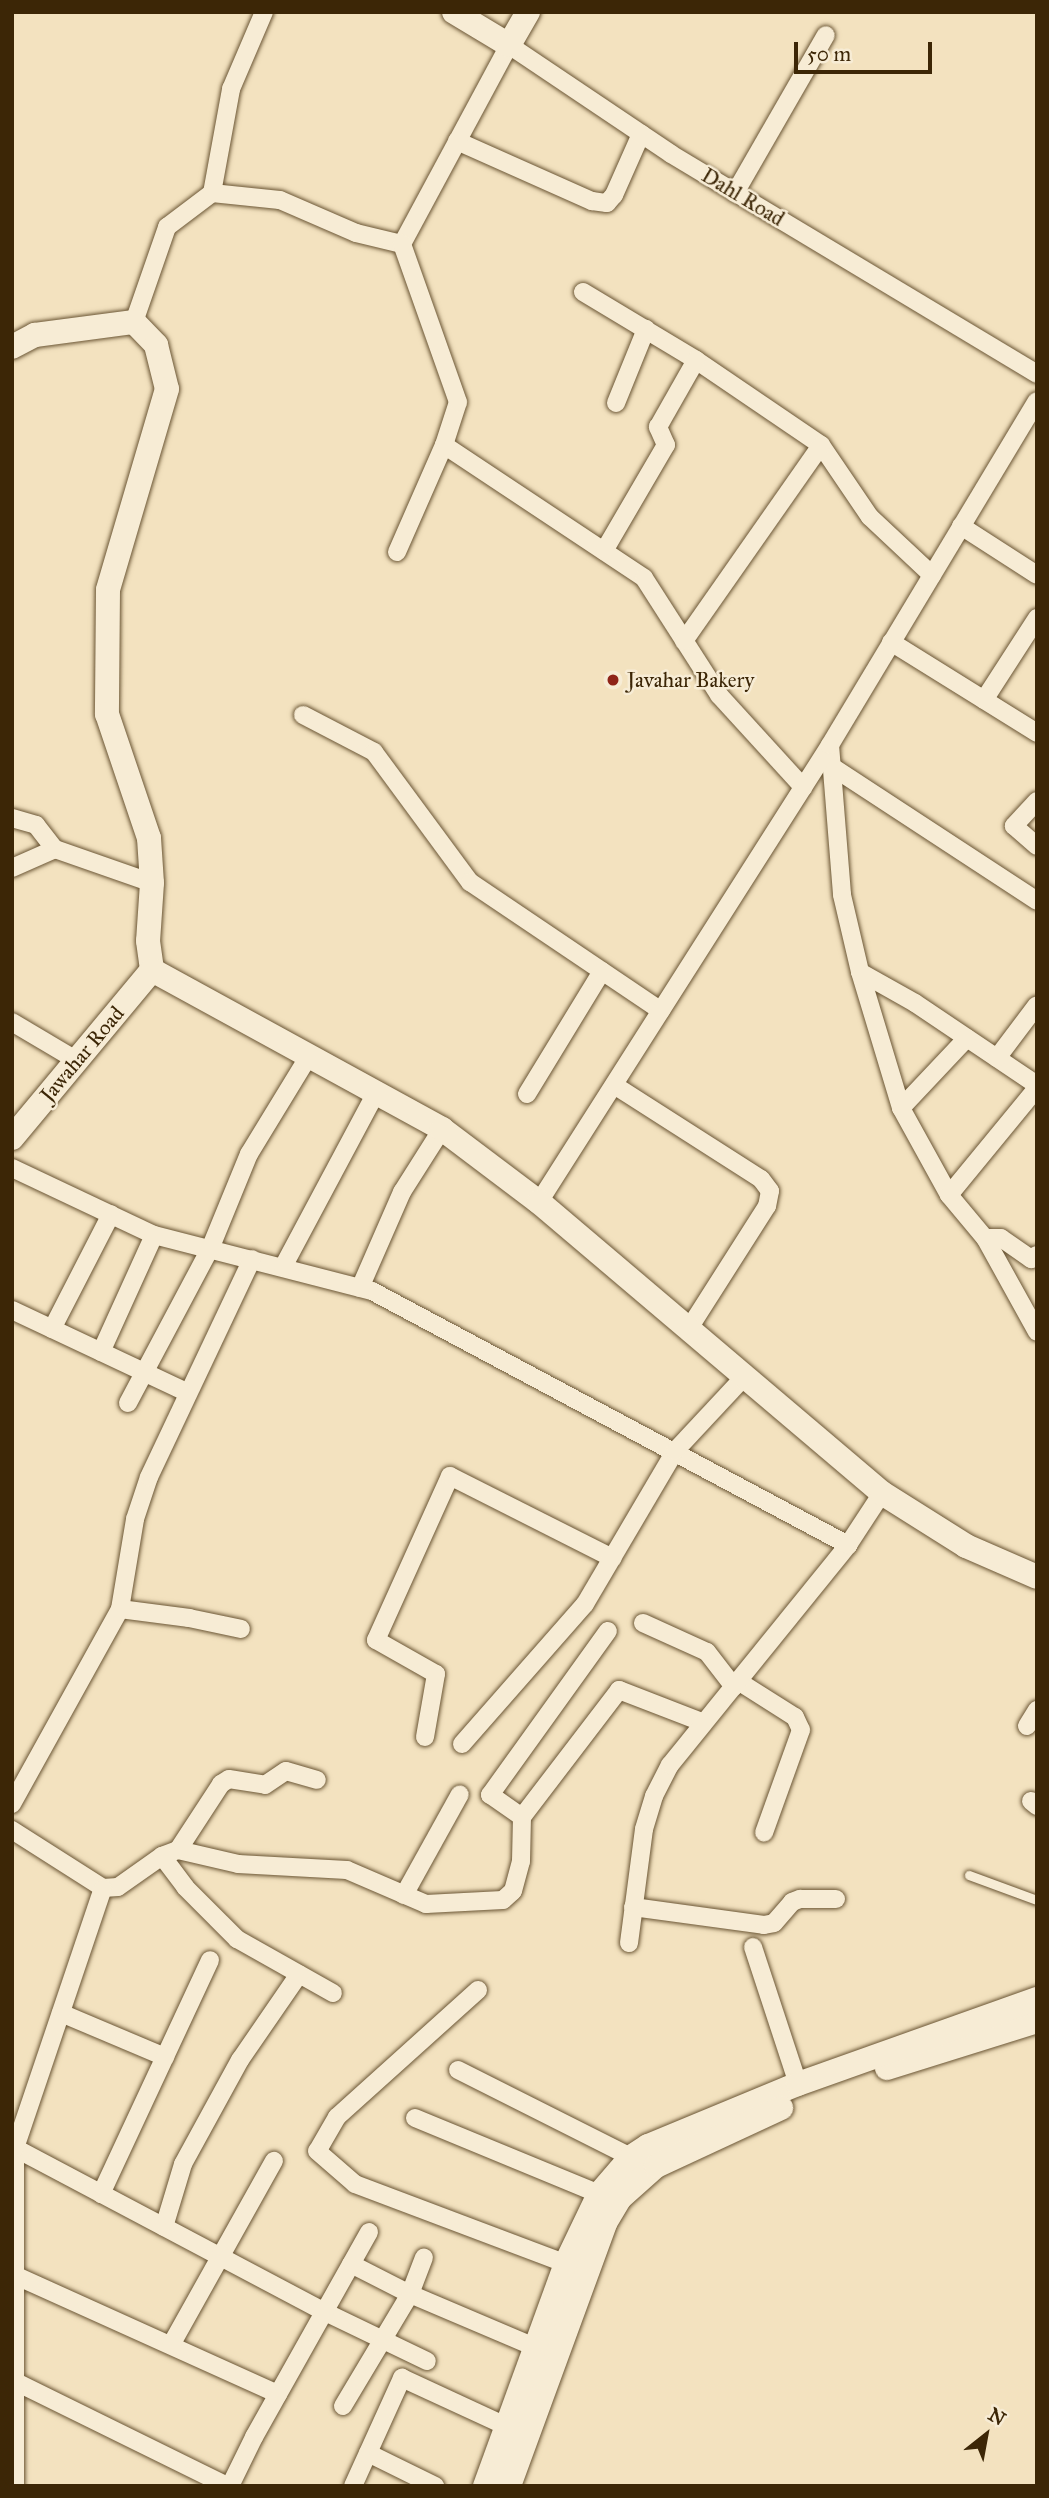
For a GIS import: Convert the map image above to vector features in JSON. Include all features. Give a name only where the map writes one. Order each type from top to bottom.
[{"type":"street","points":[[134,322],[167,227],[212,193],[231,89],[264,12]]},
{"type":"street","name":"Dahl Road","points":[[454,12],[735,193],[1037,374]]},
{"type":"street","points":[[397,552],[444,445],[458,402],[402,244],[528,12]]},
{"type":"street","points":[[735,193],[826,35]]},
{"type":"street","points":[[457,141],[592,201],[607,203],[614,195],[641,134]]},
{"type":"street","points":[[212,193],[280,200],[356,233],[402,244]]},
{"type":"street","points":[[583,292],[696,360],[821,444],[870,517],[932,575]]},
{"type":"street","points":[[12,346],[35,335],[134,322]]},
{"type":"street","points":[[134,322],[156,345],[167,389],[108,590],[107,714],[149,838],[152,884],[148,941],[152,970],[310,1054],[442,1129],[539,1202],[743,1378],[882,1493],[966,1546],[1037,1577]]},
{"type":"street","points":[[616,403],[646,329]]},
{"type":"street","points":[[604,551],[666,445],[658,427],[696,360]]},
{"type":"street","points":[[539,1202],[830,744],[1037,401]]},
{"type":"street","points":[[684,641],[821,444]]},
{"type":"street","points":[[444,445],[644,578],[719,695],[803,787]]},
{"type":"street","points":[[961,526],[1037,575]]},
{"type":"street","points":[[984,700],[1037,618]]},
{"type":"street","points":[[891,642],[1037,733]]},
{"type":"street","points":[[303,715],[374,752],[470,882],[661,1011]]},
{"type":"street","points":[[830,744],[842,895],[860,972],[901,1108],[949,1195],[985,1238],[1037,1332]]},
{"type":"street","points":[[831,766],[1037,901]]},
{"type":"street","points":[[1037,801],[1014,825],[1037,846]]},
{"type":"street","points":[[12,818],[36,825],[55,849],[152,884]]},
{"type":"street","points":[[12,868],[55,849]]},
{"type":"street","name":"Jawahar Road","points":[[12,1138],[152,970]]},
{"type":"street","points":[[527,1094],[602,971]]},
{"type":"street","points":[[860,972],[915,1003],[1037,1087],[949,1195]]},
{"type":"street","points":[[997,1058],[1037,1005]]},
{"type":"street","points":[[12,1022],[76,1060]]},
{"type":"street","points":[[901,1108],[967,1038]]},
{"type":"street","points":[[128,1404],[210,1248],[249,1154],[310,1054]]},
{"type":"street","points":[[614,1085],[761,1179],[770,1191],[767,1206],[688,1330]]},
{"type":"street","points":[[283,1267],[377,1091]]},
{"type":"street","points":[[360,1288],[402,1192],[442,1129]]},
{"type":"street","points":[[12,1168],[154,1235],[372,1291],[848,1545]]},
{"type":"street","points":[[52,1329],[111,1214]]},
{"type":"street","points":[[102,1352],[154,1235]]},
{"type":"street","points":[[985,1238],[1001,1238],[1031,1259],[1037,1255]]},
{"type":"street","points":[[12,1804],[120,1609],[135,1519],[149,1477],[186,1392],[252,1259]]},
{"type":"street","points":[[12,1310],[186,1392]]},
{"type":"street","points":[[462,1744],[585,1604],[675,1451],[743,1378]]},
{"type":"street","points":[[425,1737],[436,1674],[376,1640],[450,1476],[612,1558]]},
{"type":"street","points":[[629,1943],[644,1829],[654,1796],[670,1765],[702,1722],[848,1545],[882,1493]]},
{"type":"street","points":[[120,1609],[189,1618],[241,1629]]},
{"type":"street","points":[[643,1623],[707,1652],[736,1684],[800,1723],[798,1740],[764,1832]]},
{"type":"street","points":[[522,1817],[491,1795],[608,1631]]},
{"type":"street","points":[[170,1853],[238,1864],[346,1870],[426,1903],[503,1900],[513,1891],[522,1861],[522,1817],[618,1690],[702,1722]]},
{"type":"street","points":[[12,1830],[103,1888],[118,1887],[170,1853],[221,1784],[229,1779],[239,1778],[265,1785],[286,1771],[317,1780]]},
{"type":"street","points":[[404,1895],[460,1794]]},
{"type":"street","points":[[170,1853],[185,1887],[237,1939],[333,1993]]},
{"type":"street","points":[[15,2486],[15,2148],[103,1888]]},
{"type":"street","points":[[633,1907],[764,1925],[774,1923],[792,1902],[800,1899],[836,1899]]},
{"type":"street","points":[[753,1947],[798,2084]]},
{"type":"street","points":[[101,2194],[210,1960]]},
{"type":"street","points":[[164,2227],[183,2164],[240,2060],[299,1974]]},
{"type":"street","points":[[478,1990],[337,2117],[317,2151],[355,2185],[577,2267]]},
{"type":"street","points":[[485,2486],[537,2348],[577,2267],[620,2198],[656,2166],[801,2100],[1037,1999]]},
{"type":"street","points":[[61,2013],[164,2057]]},
{"type":"street","points":[[509,2486],[599,2194],[631,2157],[648,2146],[798,2084],[945,2039],[1037,2021]]},
{"type":"street","points":[[458,2070],[631,2157]]},
{"type":"street","points":[[415,2118],[599,2194]]},
{"type":"street","points":[[15,2148],[325,2312],[427,2361]]},
{"type":"street","points":[[171,2345],[274,2161]]},
{"type":"street","points":[[14,2380],[229,2486],[369,2232]]},
{"type":"street","points":[[343,2406],[410,2294],[424,2258]]},
{"type":"street","points":[[351,2264],[410,2294],[537,2348]]},
{"type":"street","points":[[14,2275],[278,2394]]},
{"type":"street","points":[[353,2486],[402,2378],[508,2427]]},
{"type":"street","points":[[368,2453],[435,2486]]},
{"type":"lane","points":[[969,1875],[1037,1900]]},
{"type":"place","name":"Javahar Bakery","points":[[613,680]]}]
